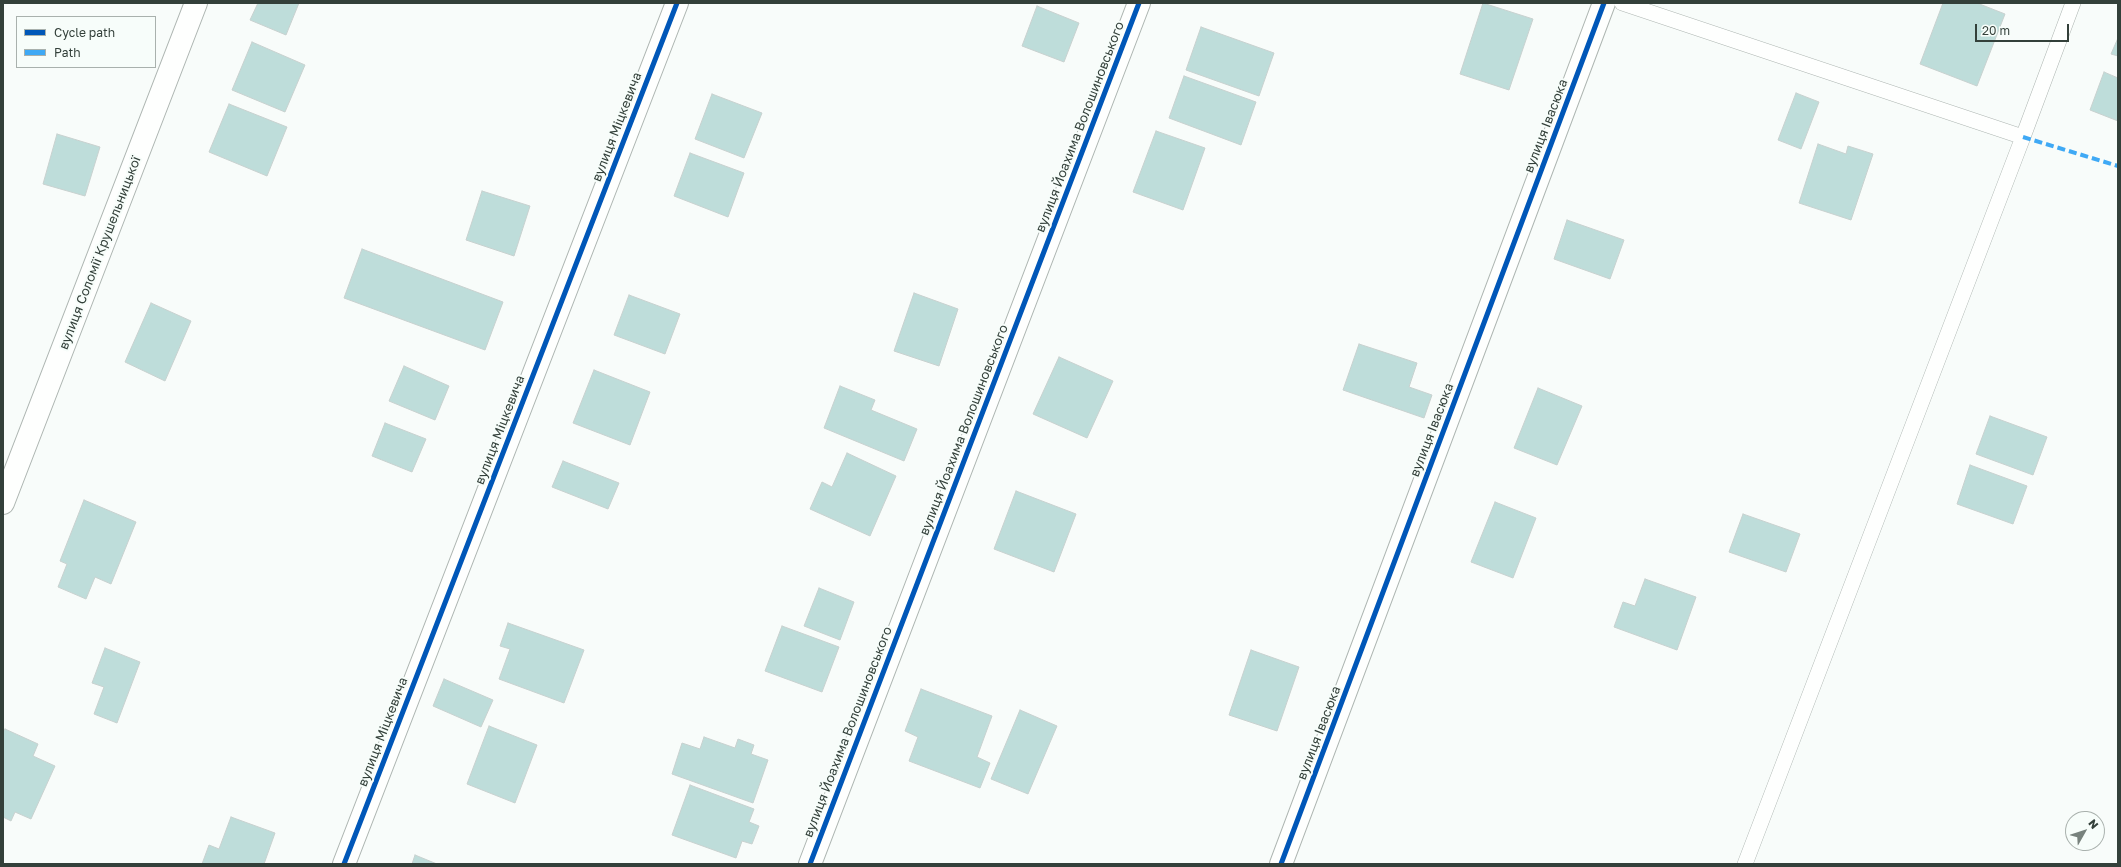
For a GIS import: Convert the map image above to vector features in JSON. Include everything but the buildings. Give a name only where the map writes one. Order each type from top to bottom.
[{"type":"street","name":"вулиця Соломії Крушельницької","points":[[3,503],[196,3]]},
{"type":"street","name":"вулиця Міцкевича","points":[[344,864],[677,3]]},
{"type":"street","name":"вулиця Йоахима Волошиновського","points":[[810,864],[1139,3]]},
{"type":"street","name":"вулиця Івасюка","points":[[1281,864],[1604,3]]},
{"type":"lane","points":[[1622,3],[2023,137]]},
{"type":"lane","points":[[1745,864],[2073,3]]},
{"type":"marked path","points":[[2023,137],[2118,166]]},
{"type":"cycle path","points":[[344,864],[677,3]]},
{"type":"cycle path","points":[[810,864],[1139,3]]},
{"type":"cycle path","points":[[1281,864],[1604,3]]}]
